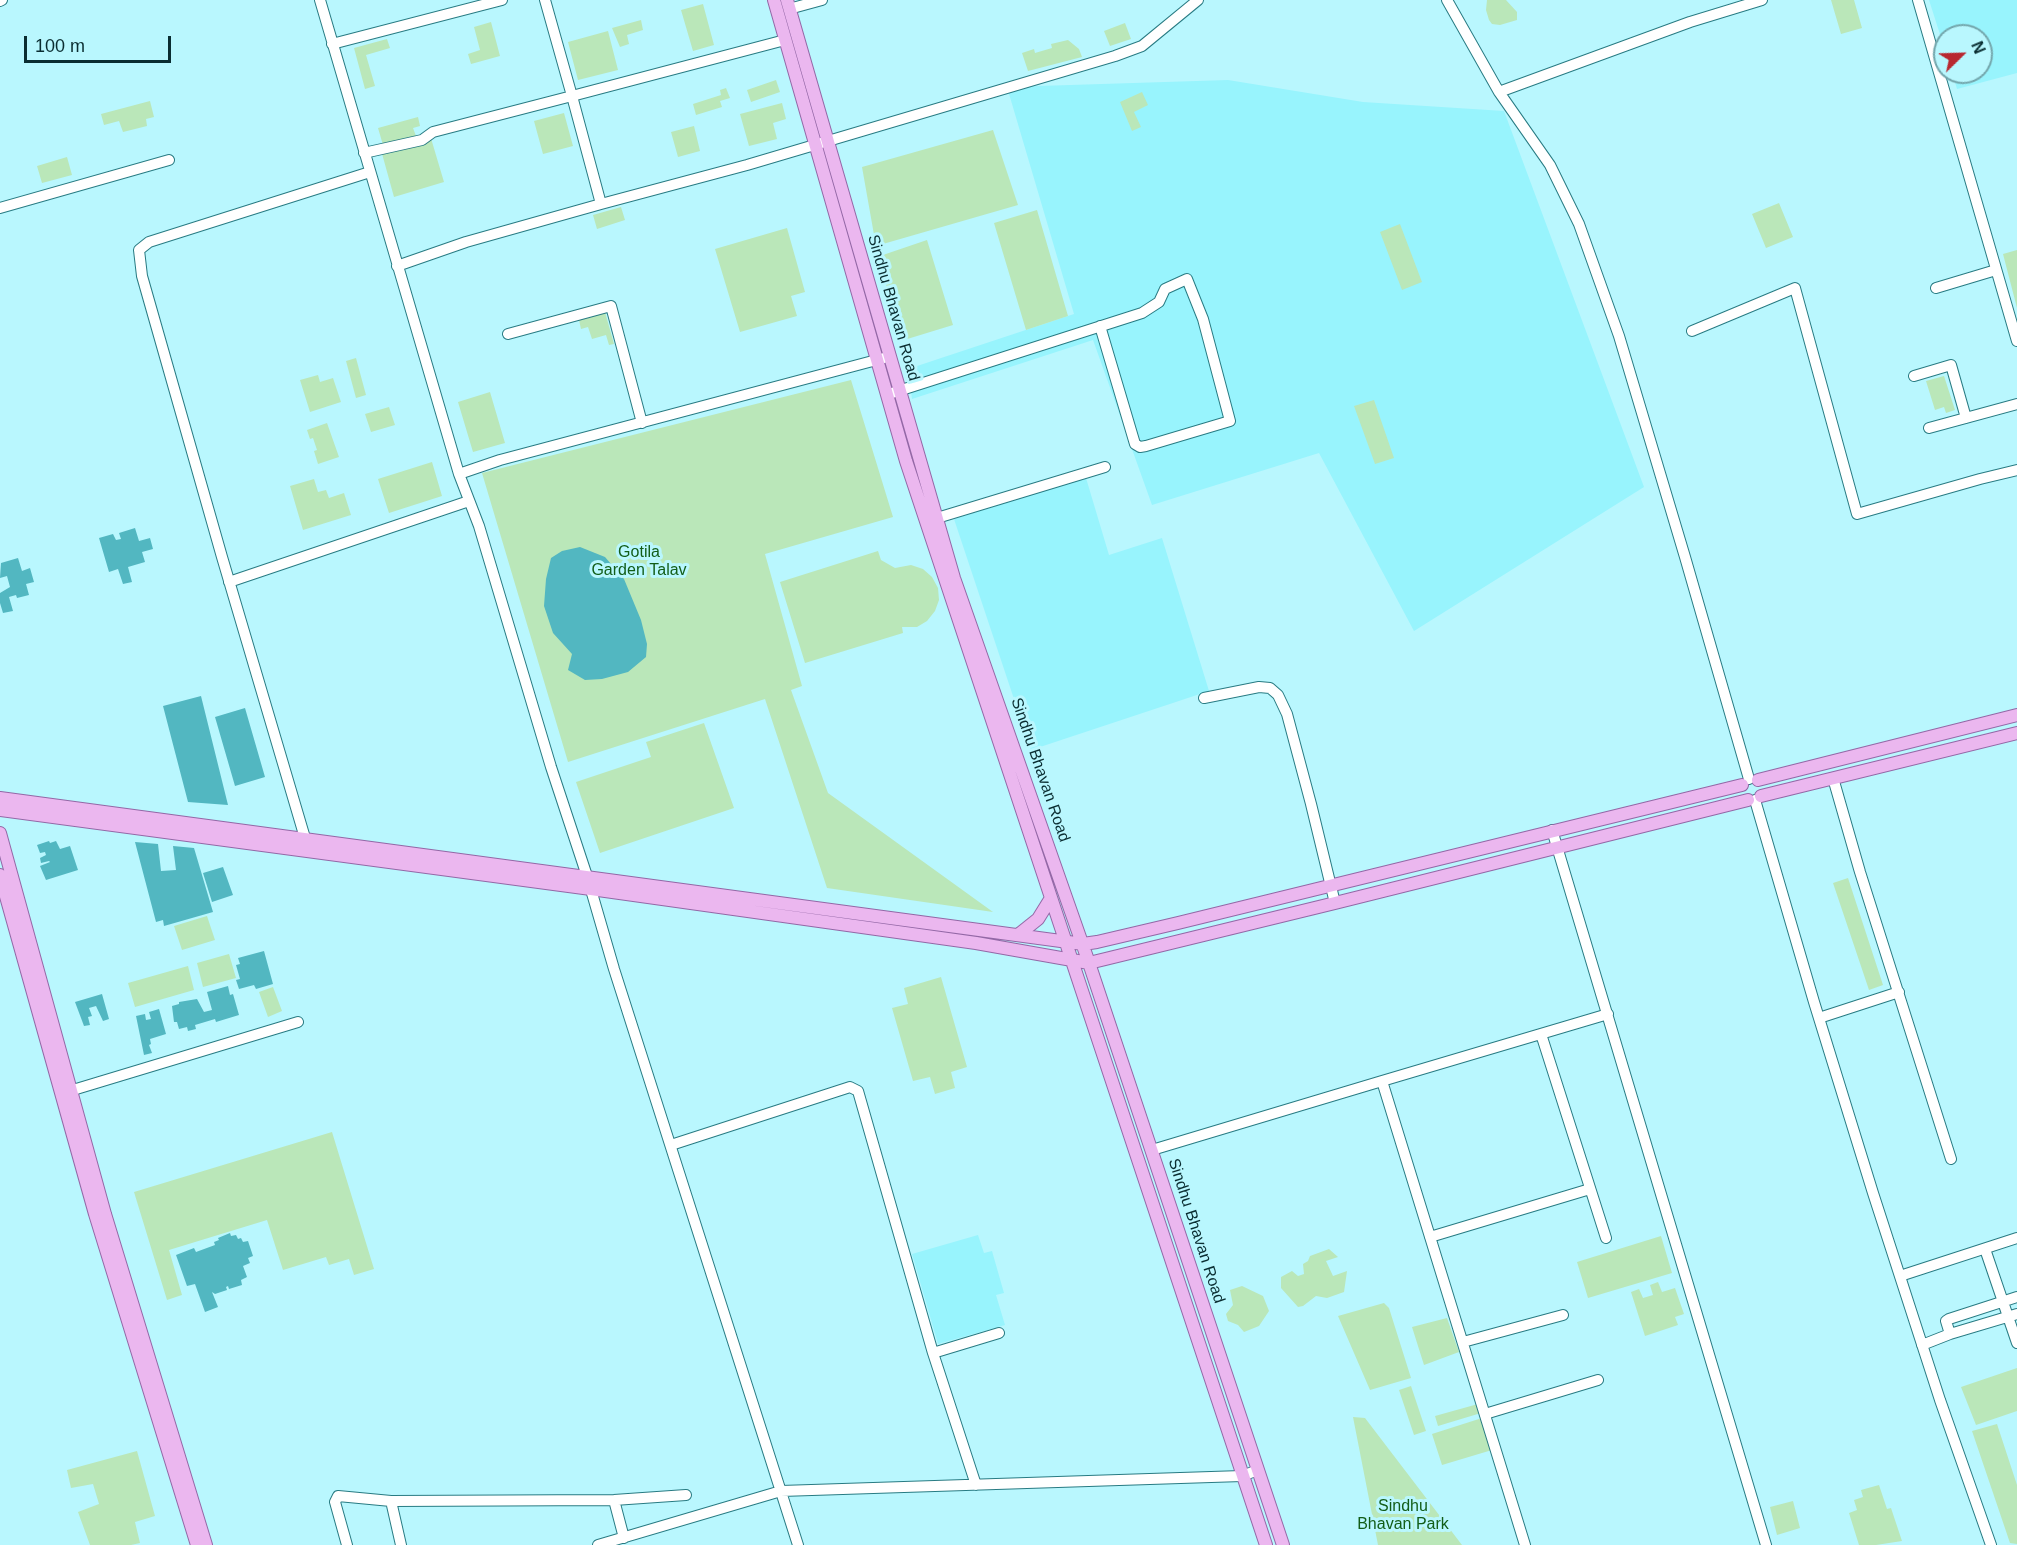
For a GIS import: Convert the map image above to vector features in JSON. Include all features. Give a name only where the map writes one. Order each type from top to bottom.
[{"type":"main road","name":"Sindhu Bhavan Road","points":[[774,0],[785,40],[821,141]]},
{"type":"main road","name":"Sindhu Bhavan Road","points":[[788,4],[821,141],[893,392],[937,519],[954,578],[1083,944],[1283,1545]]},
{"type":"main road","name":"Sindhu Bhavan Road","points":[[893,392],[906,461],[1266,1545]]},
{"type":"main road","points":[[0,798],[1083,944],[1331,886],[2017,715]]},
{"type":"main road","points":[[0,810],[591,889],[976,944],[1089,963],[2017,733]]},
{"type":"main road","points":[[1750,781],[1762,785],[1755,798]]},
{"type":"main road","points":[[1750,781],[1743,795],[1755,798]]},
{"type":"main road","points":[[0,832],[94,1214],[197,1545]]},
{"type":"main road","points":[[0,874],[3,894],[105,1214],[206,1545]]},
{"type":"main road","points":[[1018,935],[1038,919],[1051,898]]},
{"type":"street","points":[[320,0],[459,474],[479,526],[540,734],[798,1545]]},
{"type":"street","points":[[332,44],[502,0]]},
{"type":"street","points":[[545,0],[601,204]]},
{"type":"street","points":[[788,4],[822,0]]},
{"type":"street","points":[[397,266],[466,242],[747,165],[1133,49],[1142,46],[1198,0]]},
{"type":"street","points":[[1447,0],[1498,92],[1550,165],[1579,224],[1619,336],[1750,781]]},
{"type":"street","points":[[1498,92],[1690,22],[1762,0]]},
{"type":"street","points":[[1918,0],[2017,341]]},
{"type":"street","points":[[364,153],[422,140],[433,132],[785,40]]},
{"type":"street","points":[[0,208],[169,160]]},
{"type":"street","points":[[305,838],[142,276],[139,250],[149,242],[370,172]]},
{"type":"street","points":[[1936,288],[1996,270]]},
{"type":"street","points":[[893,392],[1100,326],[1142,313],[1159,302],[1165,289],[1188,279],[1203,319],[1230,422],[1146,446],[1140,447],[1135,444],[1100,326]]},
{"type":"street","points":[[1692,331],[1795,288],[1857,514],[2017,470]]},
{"type":"street","points":[[508,334],[610,306],[642,423]]},
{"type":"street","points":[[459,474],[500,460],[883,358]]},
{"type":"street","points":[[1914,376],[1951,365],[1966,418]]},
{"type":"street","points":[[1929,428],[2017,404]]},
{"type":"street","points":[[937,519],[1105,467]]},
{"type":"street","points":[[230,582],[469,501]]},
{"type":"street","points":[[1204,698],[1259,687],[1270,688],[1278,695],[1287,714],[1335,903]]},
{"type":"street","points":[[1833,778],[1860,872],[1951,1159]]},
{"type":"street","points":[[1755,798],[1819,1018],[1900,1276],[1991,1545]]},
{"type":"street","points":[[1552,830],[1766,1545]]},
{"type":"street","points":[[1819,1018],[1899,992]]},
{"type":"street","points":[[1152,1150],[1608,1014]]},
{"type":"street","points":[[66,1093],[298,1022]]},
{"type":"street","points":[[1541,1034],[1606,1238]]},
{"type":"street","points":[[1382,1081],[1525,1545]]},
{"type":"street","points":[[670,1145],[850,1087],[858,1091],[933,1353],[976,1485]]},
{"type":"street","points":[[1430,1237],[1590,1189]]},
{"type":"street","points":[[1900,1276],[2017,1238]]},
{"type":"street","points":[[1985,1249],[2003,1301],[2013,1315],[2017,1343]]},
{"type":"street","points":[[1950,1334],[1946,1321],[1949,1319],[2017,1297]]},
{"type":"street","points":[[1463,1342],[1563,1315]]},
{"type":"street","points":[[1922,1345],[2013,1315]]},
{"type":"street","points":[[933,1353],[999,1334]]},
{"type":"street","points":[[1485,1414],[1598,1380]]},
{"type":"street","points":[[598,1545],[780,1491],[1242,1476],[1258,1470]]},
{"type":"street","points":[[347,1545],[335,1503],[338,1496],[391,1501],[614,1500],[686,1495]]},
{"type":"street","points":[[614,1500],[624,1538]]},
{"type":"street","points":[[391,1501],[401,1545]]},
{"type":"shaded area","points":[[1929,0],[2017,0],[2017,73],[1993,79],[1993,24],[1937,24]]},
{"type":"shaded area","points":[[1228,80],[1363,102],[1504,111],[1644,487],[1414,631],[1319,453],[1152,505],[1093,340],[912,399],[908,369],[1074,314],[1007,87]]},
{"type":"shaded area","points":[[1956,84],[1976,84],[1957,89]]},
{"type":"shaded area","points":[[1086,478],[1109,555],[1162,538],[1209,691],[1031,750],[954,519]]},
{"type":"shaded area","points":[[135,528],[139,541],[150,538],[153,549],[142,552],[145,562],[128,567],[132,582],[123,584],[118,569],[109,572],[99,538],[113,534],[116,540],[121,539],[119,533]]},
{"type":"shaded area","points":[[580,547],[605,557],[624,579],[641,620],[647,644],[646,657],[628,672],[602,679],[585,680],[568,670],[572,654],[553,633],[544,606],[546,579],[551,558],[562,551]]},
{"type":"shaded area","points":[[18,558],[22,571],[30,568],[34,582],[26,584],[29,595],[9,597],[13,611],[3,613],[0,593],[10,587],[7,576],[0,578],[1,563]]},
{"type":"shaded area","points":[[201,696],[228,805],[188,802],[163,706]]},
{"type":"shaded area","points":[[245,708],[265,777],[235,786],[215,717]]},
{"type":"shaded area","points":[[49,841],[50,843],[56,841],[60,849],[70,846],[78,870],[46,880],[40,866],[50,862],[41,863],[40,858],[46,855],[45,852],[40,853],[37,845]]},
{"type":"shaded area","points":[[135,842],[158,844],[161,871],[176,870],[173,846],[194,848],[213,912],[164,926],[163,920],[156,922]]},
{"type":"shaded area","points":[[223,867],[233,895],[212,902],[203,873]]},
{"type":"shaded area","points":[[264,951],[273,984],[256,989],[254,985],[239,989],[236,980],[240,979],[236,965],[240,964],[238,958]]},
{"type":"shaded area","points":[[228,986],[230,995],[233,994],[239,1015],[195,1025],[196,1029],[188,1031],[187,1027],[179,1029],[177,1022],[174,1022],[172,1006],[179,1002],[197,999],[204,1012],[212,1010],[207,992]]},
{"type":"shaded area","points":[[102,994],[109,1019],[103,1021],[96,1006],[89,1008],[92,1016],[88,1017],[90,1025],[84,1026],[75,1002]]},
{"type":"shaded area","points":[[159,1009],[166,1034],[150,1039],[151,1044],[149,1045],[152,1053],[144,1055],[136,1016],[145,1014],[146,1020],[151,1019],[149,1012]]},
{"type":"shaded area","points":[[230,1233],[231,1236],[236,1235],[238,1239],[241,1238],[243,1242],[248,1241],[253,1256],[248,1258],[250,1263],[243,1266],[247,1277],[241,1280],[242,1285],[229,1289],[228,1286],[227,1290],[215,1294],[212,1292],[218,1307],[205,1312],[195,1284],[187,1286],[176,1255],[194,1248],[196,1252],[215,1245],[214,1242],[219,1240],[218,1238]]},
{"type":"shaded area","points":[[978,1235],[984,1253],[992,1251],[1004,1293],[996,1295],[1005,1325],[938,1344],[912,1254]]},
{"type":"green space","points":[[1487,0],[1506,0],[1517,12],[1517,20],[1500,25],[1492,24],[1486,10]]},
{"type":"green space","points":[[1831,0],[1854,0],[1862,28],[1841,34]]},
{"type":"green space","points":[[703,4],[714,45],[693,51],[681,10]]},
{"type":"green space","points":[[641,20],[643,30],[627,35],[629,44],[620,47],[612,28]]},
{"type":"green space","points":[[491,22],[500,56],[471,64],[468,54],[480,50],[474,27]]},
{"type":"green space","points":[[1125,23],[1131,39],[1110,46],[1104,31]]},
{"type":"green space","points":[[608,31],[618,70],[578,80],[568,42]]},
{"type":"green space","points":[[387,39],[390,48],[366,55],[375,86],[365,89],[354,48]]},
{"type":"green space","points":[[1068,40],[1079,49],[1082,57],[1028,71],[1022,53],[1034,49],[1035,53],[1052,48],[1051,44]]},
{"type":"green space","points":[[776,80],[780,92],[751,102],[747,90]]},
{"type":"green space","points":[[726,88],[730,98],[720,101],[722,107],[696,115],[693,104],[721,95],[720,90]]},
{"type":"green space","points":[[1142,92],[1148,105],[1134,112],[1141,127],[1132,131],[1120,102]]},
{"type":"green space","points":[[150,101],[154,117],[146,119],[147,126],[123,132],[119,121],[104,125],[101,114]]},
{"type":"green space","points":[[782,103],[786,119],[773,123],[777,139],[749,146],[740,114]]},
{"type":"green space","points":[[564,113],[573,146],[543,154],[534,121]]},
{"type":"green space","points":[[418,117],[420,126],[413,128],[416,136],[383,145],[378,128]]},
{"type":"green space","points":[[694,126],[700,151],[678,157],[671,132]]},
{"type":"green space","points":[[993,130],[1018,205],[876,246],[862,167]]},
{"type":"green space","points":[[430,135],[444,182],[394,197],[381,150]]},
{"type":"green space","points":[[67,157],[72,175],[42,183],[37,166]]},
{"type":"green space","points":[[1779,203],[1793,237],[1766,248],[1752,214]]},
{"type":"green space","points":[[621,207],[625,220],[597,229],[593,215]]},
{"type":"green space","points":[[1037,210],[1068,316],[1026,330],[994,223]]},
{"type":"green space","points":[[1400,224],[1422,282],[1402,290],[1380,232]]},
{"type":"green space","points":[[787,228],[805,292],[791,296],[797,316],[740,332],[715,249]]},
{"type":"green space","points":[[927,240],[953,325],[904,340],[877,257]]},
{"type":"green space","points":[[2017,250],[2017,308],[2003,254]]},
{"type":"green space","points":[[605,312],[614,344],[609,345],[606,335],[592,339],[588,327],[581,329],[579,320]]},
{"type":"green space","points":[[356,358],[366,395],[356,398],[346,361]]},
{"type":"green space","points":[[318,375],[320,382],[333,378],[341,402],[310,412],[300,380]]},
{"type":"green space","points":[[1944,376],[1955,410],[1946,413],[1944,407],[1935,410],[1926,381]]},
{"type":"green space","name":"Gotila Garden Talav","points":[[851,380],[893,517],[765,554],[802,686],[791,690],[828,793],[993,912],[827,888],[765,699],[568,762],[482,473]]},
{"type":"green space","points":[[490,392],[505,443],[473,452],[458,402]]},
{"type":"green space","points":[[1374,400],[1394,458],[1375,464],[1354,406]]},
{"type":"green space","points":[[389,407],[395,425],[371,432],[365,414]]},
{"type":"green space","points":[[327,423],[339,457],[318,464],[314,451],[317,450],[307,430]]},
{"type":"green space","points":[[432,462],[442,496],[389,513],[378,479]]},
{"type":"green space","points":[[314,479],[318,492],[326,490],[329,498],[344,493],[351,515],[303,530],[290,486]]},
{"type":"green space","points":[[878,551],[881,560],[895,568],[911,565],[923,569],[932,577],[938,588],[939,600],[935,611],[927,621],[917,627],[902,627],[903,633],[805,663],[780,582]]},
{"type":"green space","points":[[704,723],[734,808],[600,853],[576,782],[651,757],[646,742]]},
{"type":"green space","points":[[1848,878],[1883,985],[1869,990],[1833,883]]},
{"type":"green space","points":[[207,916],[215,940],[182,950],[174,926]]},
{"type":"green space","points":[[229,954],[236,978],[203,987],[197,963]]},
{"type":"green space","points":[[188,966],[194,990],[135,1007],[128,983]]},
{"type":"green space","points":[[941,977],[967,1067],[951,1072],[955,1088],[935,1094],[930,1077],[913,1081],[892,1008],[908,1004],[904,988]]},
{"type":"green space","points":[[273,987],[282,1011],[268,1017],[259,992]]},
{"type":"green space","points":[[332,1132],[374,1269],[354,1275],[349,1259],[329,1265],[326,1257],[283,1270],[267,1220],[169,1250],[182,1295],[167,1300],[134,1192]]},
{"type":"green space","points":[[1661,1236],[1672,1273],[1588,1298],[1577,1262]]},
{"type":"green space","points":[[1329,1249],[1338,1257],[1326,1261],[1333,1276],[1347,1271],[1344,1292],[1327,1298],[1316,1296],[1298,1307],[1281,1288],[1281,1277],[1292,1271],[1298,1276],[1304,1274],[1303,1264],[1310,1256]]},
{"type":"green space","points":[[1658,1282],[1662,1292],[1675,1288],[1684,1314],[1675,1317],[1678,1325],[1645,1336],[1631,1292],[1639,1289],[1643,1298],[1653,1295],[1650,1285]]},
{"type":"green space","points":[[1242,1286],[1263,1296],[1269,1311],[1259,1326],[1244,1332],[1238,1325],[1228,1321],[1226,1314],[1233,1305],[1230,1290]]},
{"type":"green space","points":[[1384,1303],[1389,1308],[1411,1378],[1370,1390],[1338,1316]]},
{"type":"green space","points":[[1447,1318],[1459,1352],[1424,1365],[1412,1327]]},
{"type":"green space","points":[[2017,1368],[2017,1411],[1976,1425],[1961,1387]]},
{"type":"green space","points":[[1411,1386],[1426,1431],[1414,1435],[1399,1390]]},
{"type":"green space","points":[[1478,1404],[1481,1413],[1438,1426],[1435,1416]]},
{"type":"green space","name":"Sindhu Bhavan Park","points":[[1353,1417],[1365,1418],[1462,1545],[1378,1545]]},
{"type":"green space","points":[[1482,1418],[1492,1450],[1442,1465],[1432,1434]]},
{"type":"green space","points":[[1997,1424],[2017,1485],[2017,1544],[2010,1543],[1972,1431]]},
{"type":"green space","points":[[137,1451],[155,1516],[135,1522],[140,1543],[90,1545],[78,1512],[99,1504],[93,1484],[71,1488],[67,1470]]},
{"type":"green space","points":[[1879,1485],[1887,1509],[1891,1508],[1902,1541],[1859,1545],[1849,1513],[1857,1510],[1854,1500],[1863,1497],[1861,1490]]},
{"type":"green space","points":[[1793,1501],[1800,1528],[1777,1535],[1770,1507]]}]
